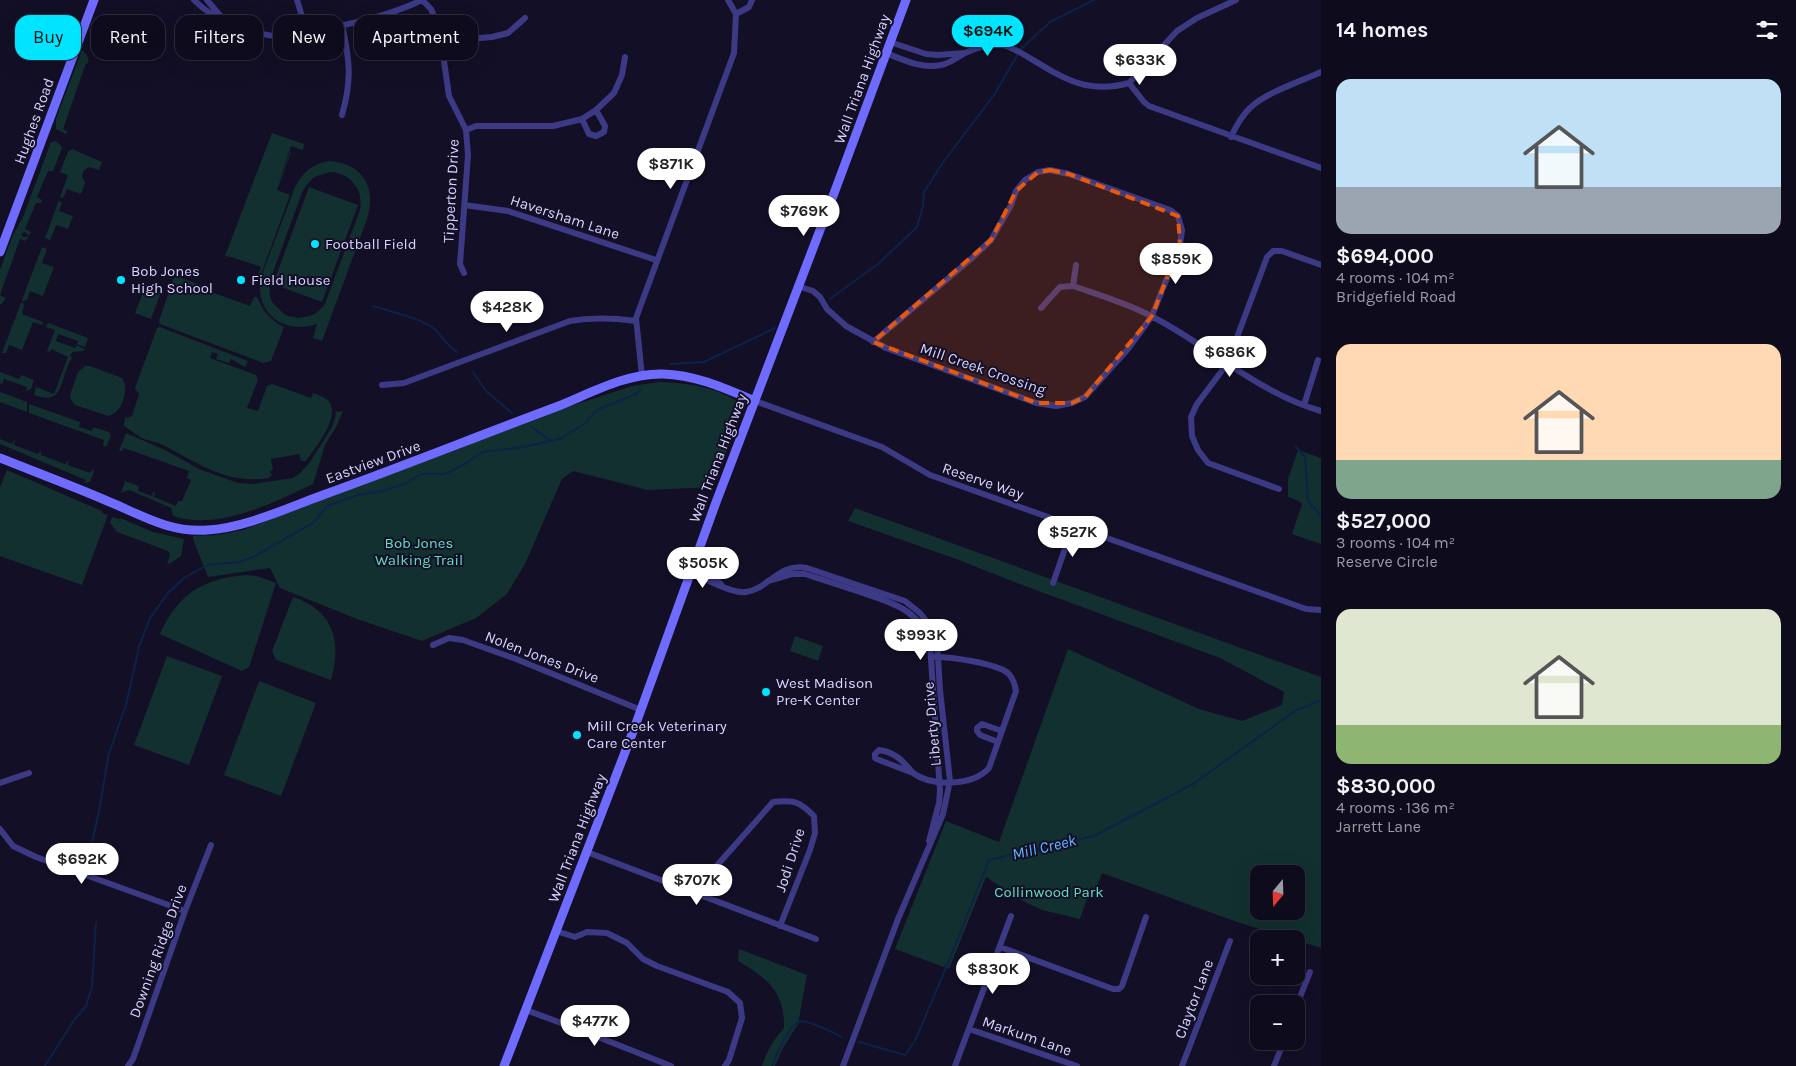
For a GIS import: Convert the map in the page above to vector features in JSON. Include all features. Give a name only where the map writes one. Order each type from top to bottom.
[{"type":"main road","name":"Hughes Road","points":[[0,252],[94,0]]},
{"type":"main road","name":"Wall Triana Highway","points":[[504,1066],[587,852],[797,286],[833,196],[906,0]]},
{"type":"main road","name":"Eastview Drive","points":[[0,458],[107,500],[155,523],[170,527],[206,530],[220,529],[259,518],[435,454],[626,379],[662,374],[694,377],[721,386],[755,401]]},
{"type":"street","points":[[194,0],[206,11],[214,15]]},
{"type":"street","points":[[207,0],[219,15]]},
{"type":"street","points":[[297,0],[302,15]]},
{"type":"street","points":[[344,24],[407,7],[422,0]]},
{"type":"street","name":"Tipperton Drive","points":[[422,0],[433,15]]},
{"type":"street","points":[[642,376],[636,321],[640,302],[734,53],[736,14],[728,0]]},
{"type":"street","points":[[736,14],[749,7],[752,0]]},
{"type":"street","points":[[886,54],[913,64],[931,66],[947,63],[965,53],[988,46],[1000,45],[1011,47],[1061,76],[1083,85],[1095,88],[1106,87],[1129,82],[1177,31],[1197,18],[1236,0]]},
{"type":"street","points":[[478,38],[508,33],[525,18]]},
{"type":"street","points":[[342,115],[350,84],[350,66],[344,35]]},
{"type":"street","points":[[890,42],[926,54],[965,53]]},
{"type":"street","points":[[466,130],[476,126],[553,126],[582,119],[596,110],[614,92],[622,76],[625,56]]},
{"type":"street","name":"Tipperton Drive","points":[[445,60],[449,96],[466,130],[468,155],[460,264],[464,273]]},
{"type":"street","points":[[1231,137],[1237,125],[1251,107],[1267,97],[1321,72]]},
{"type":"street","points":[[1129,82],[1137,94],[1150,106],[1231,137],[1321,168]]},
{"type":"street","points":[[582,119],[589,134],[600,135],[604,132],[605,126],[596,110]]},
{"type":"street","name":"Mill Creek Crossing","points":[[797,286],[813,291],[846,326],[873,342],[995,389],[1036,403],[1056,406],[1072,403],[1085,397],[1128,349],[1152,316],[1180,245],[1182,230],[1178,216],[1170,210],[1068,174],[1050,170],[1038,172],[1025,180],[1016,191],[1011,205],[991,240],[873,342]]},
{"type":"street","name":"Haversham Lane","points":[[464,205],[508,211],[656,260]]},
{"type":"street","points":[[1279,489],[1208,463],[1198,450],[1192,436],[1191,417],[1196,404],[1227,364],[1267,257],[1273,251],[1282,251],[1321,265]]},
{"type":"street","points":[[1073,286],[1076,265]]},
{"type":"street","points":[[1041,308],[1060,287],[1073,286],[1152,316],[1274,393],[1321,411]]},
{"type":"street","points":[[382,385],[404,383],[570,321],[603,318],[636,321]]},
{"type":"street","points":[[1304,406],[1318,360]]},
{"type":"street","name":"Reserve Way","points":[[755,401],[882,447],[930,476],[1306,609],[1321,610]]},
{"type":"street","points":[[1053,583],[1073,526]]},
{"type":"street","name":"Liberty Drive","points":[[692,569],[710,573],[716,577],[722,586],[746,592],[767,581],[777,573],[802,567],[905,601],[920,613],[932,628],[937,642],[950,781],[943,814],[898,919],[843,1066]]},
{"type":"street","name":"Liberty Drive","points":[[767,581],[792,574],[805,574],[899,606],[916,619],[926,632],[930,645],[940,782],[939,803],[927,850]]},
{"type":"street","name":"Nolen Jones Drive","points":[[433,645],[449,638],[463,640],[516,659],[640,710]]},
{"type":"street","points":[[913,773],[902,759],[895,754],[879,750],[875,754],[875,758],[879,760],[921,778],[940,782],[966,781],[984,773],[988,768],[1016,691],[1015,684],[1008,673],[971,660],[931,657]]},
{"type":"street","points":[[998,742],[980,735],[977,732],[977,728],[982,724],[1002,731]]},
{"type":"street","points":[[0,783],[29,774]]},
{"type":"street","name":"Jodi Drive","points":[[696,894],[705,879],[773,802],[787,801],[802,804],[814,816],[815,833],[780,926]]},
{"type":"street","points":[[0,829],[13,846],[36,857],[186,910]]},
{"type":"street","name":"Downing Ridge Drive","points":[[128,1066],[133,1058],[211,845]]},
{"type":"street","points":[[587,852],[816,939]]},
{"type":"street","points":[[955,1066],[1011,916]]},
{"type":"street","points":[[1000,947],[1114,989],[1119,989],[1122,986],[1146,917]]},
{"type":"street","points":[[556,931],[575,937],[587,932],[607,933],[627,943],[643,959],[657,966],[728,992],[740,1003],[742,1018],[729,1060],[725,1066]]},
{"type":"street","name":"Claytor Lane","points":[[1182,1066],[1230,941]]},
{"type":"street","points":[[1301,995],[1310,972]]},
{"type":"street","points":[[526,1010],[671,1066]]},
{"type":"street","name":"Markum Lane","points":[[969,1029],[1077,1066]]},
{"type":"street","points":[[1274,1066],[1280,1050]]},
{"type":"highlighted area","points":[[1050,170],[1069,174],[1178,216],[1180,245],[1152,316],[1085,397],[1072,403],[1036,403],[873,342],[991,240],[1016,191],[1038,172]]},
{"type":"green space","points":[[82,50],[87,56],[88,64],[86,63],[63,129],[68,132],[66,134],[56,129],[56,119],[78,60],[81,60]]},
{"type":"green space","points":[[272,133],[304,144],[303,150],[291,146],[278,184],[291,152],[277,190],[290,195],[259,280],[258,275],[261,267],[225,256]]},
{"type":"green space","points":[[56,141],[62,148],[53,171],[48,171],[37,197],[42,200],[41,203],[36,203],[25,229],[31,232],[29,236],[25,232],[21,234],[23,237],[29,237],[25,241],[20,239],[0,295],[0,270],[12,237],[23,217],[51,142]]},
{"type":"green space","points":[[72,149],[102,162],[99,170],[90,167],[84,170],[82,176],[85,183],[81,194],[67,189],[62,198],[60,197],[68,175],[60,172],[68,152]]},
{"type":"green space","points":[[329,161],[341,163],[359,172],[368,188],[370,208],[322,341],[313,338],[317,324],[305,327],[293,326],[282,323],[274,318],[267,311],[262,301],[260,290],[261,277],[295,187],[301,177],[309,170],[318,164]],"holes":[[[330,172],[344,175],[358,189],[361,202],[360,210],[324,306],[310,316],[298,318],[285,315],[272,302],[269,283],[303,190],[314,177]]]},
{"type":"green space","name":"Football Field","points":[[309,187],[358,205],[322,302],[273,284]]},
{"type":"green space","points":[[59,200],[62,203],[59,211],[73,216],[68,229],[56,225],[50,240],[45,238]]},
{"type":"green space","points":[[42,247],[47,249],[42,263],[54,267],[43,296],[30,291],[27,300],[23,301],[22,300]]},
{"type":"green space","points":[[175,277],[211,289],[211,292],[250,306],[254,297],[257,297],[268,315],[284,327],[271,361],[263,363],[160,324],[159,321]]},
{"type":"green space","points":[[146,285],[162,289],[151,319],[135,313]]},
{"type":"green space","points":[[0,295],[6,298],[1,305],[0,304]]},
{"type":"green space","points":[[23,302],[22,314],[43,322],[42,325],[33,322],[22,350],[9,345],[6,353],[2,353],[21,303]]},
{"type":"green space","points":[[48,323],[88,338],[85,347],[77,344],[78,341],[58,334],[56,341],[75,348],[77,345],[84,349],[84,351],[73,352],[57,394],[44,398],[34,395],[36,387],[54,394],[68,357],[51,349],[50,352],[47,351],[55,330],[46,327]]},
{"type":"green space","points":[[160,327],[248,361],[245,367],[231,359],[229,363],[216,359],[218,354],[212,352],[210,358],[256,375],[258,380],[247,408],[258,411],[267,386],[272,384],[311,398],[313,393],[327,400],[332,410],[329,425],[306,461],[301,461],[299,454],[271,459],[273,470],[270,471],[272,475],[269,478],[240,478],[213,471],[163,445],[141,438],[124,426],[126,416],[127,418],[132,416],[139,394],[135,388],[157,328]]},
{"type":"green space","points":[[85,366],[90,366],[122,378],[125,395],[121,406],[113,414],[108,416],[75,405],[71,400],[70,395],[78,372]]},
{"type":"green space","points":[[0,372],[19,379],[21,375],[34,380],[31,389],[26,391],[27,387],[4,379],[2,384],[0,383]]},
{"type":"green space","name":"Bob Jones Walking Trail","points":[[659,382],[714,390],[744,406],[713,487],[648,490],[573,471],[562,479],[525,564],[507,594],[476,618],[422,641],[357,619],[280,588],[270,568],[208,577],[193,539],[193,536],[217,535],[243,530],[571,406],[632,386]]},
{"type":"green space","points":[[0,392],[27,402],[27,412],[0,402]]},
{"type":"green space","points":[[29,404],[80,422],[79,427],[92,431],[93,427],[109,432],[111,436],[106,447],[103,446],[104,440],[29,413]]},
{"type":"green space","points":[[336,411],[343,411],[325,445],[313,484],[245,513],[208,520],[190,520],[173,516],[171,508],[132,491],[128,490],[121,493],[125,481],[139,486],[138,491],[152,496],[153,492],[155,492],[154,497],[176,506],[178,501],[182,501],[191,480],[187,478],[189,471],[124,448],[122,451],[119,451],[126,433],[165,450],[199,469],[238,483],[253,484],[293,478],[300,473],[310,462],[332,427]]},
{"type":"green space","points":[[0,439],[12,444],[15,439],[14,445],[38,454],[41,450],[41,455],[65,464],[68,460],[68,465],[90,473],[93,469],[90,482],[83,483],[86,480],[0,444]]},
{"type":"green space","points":[[1298,450],[1321,458],[1321,544],[1292,534],[1302,504],[1288,497],[1288,479]]},
{"type":"green space","points":[[7,470],[108,515],[82,585],[0,556],[0,487]]},
{"type":"green space","name":"Collinwood Park","points":[[855,508],[1321,677],[1321,948],[1305,943],[1305,930],[1262,930],[1102,873],[1096,889],[1091,887],[1080,919],[1042,910],[1019,899],[986,877],[949,969],[895,949],[946,821],[999,842],[1068,649],[1199,709],[1242,721],[1282,705],[1284,692],[1220,658],[959,560],[848,521]]},
{"type":"green space","points":[[112,517],[120,518],[153,532],[184,539],[181,556],[167,564],[170,554],[168,551],[117,532],[110,523]]},
{"type":"green space","points":[[245,575],[257,576],[276,583],[249,667],[242,671],[160,634],[175,608],[193,591],[216,580]]},
{"type":"green space","points":[[293,597],[318,610],[332,629],[335,640],[335,653],[331,680],[276,660],[272,651]]},
{"type":"green space","points":[[795,636],[823,646],[818,661],[790,651]]},
{"type":"green space","points":[[167,656],[222,676],[189,765],[134,745]]},
{"type":"green space","points":[[259,681],[316,703],[281,796],[224,775]]},
{"type":"green space","points":[[739,949],[807,975],[798,1024],[783,1048],[775,1066],[762,1066],[771,1046],[784,1028],[784,1015],[778,995],[766,980],[738,961]]},
{"type":"waterway","points":[[1020,50],[1050,22],[1094,0]]},
{"type":"waterway","points":[[830,299],[879,263],[917,227],[923,206],[924,192],[944,161],[994,95],[1018,54]]},
{"type":"waterway","points":[[373,306],[427,324],[436,330],[449,346],[457,352]]},
{"type":"waterway","points":[[670,364],[704,362],[775,328]]},
{"type":"waterway","points":[[473,372],[487,392],[512,413]]},
{"type":"waterway","points":[[88,862],[109,753],[126,705],[139,647],[150,618],[168,593],[184,578],[207,565],[239,562],[253,557],[313,523],[327,506],[358,495],[382,491],[405,484],[421,474],[445,474],[465,464],[482,452],[524,447],[562,438],[584,424],[597,410],[636,394],[641,390]]},
{"type":"waterway","points":[[532,427],[550,441]]},
{"type":"waterway","points":[[1295,446],[1305,457],[1308,501],[1321,516]]},
{"type":"waterway","name":"Mill Creek","points":[[859,1042],[905,1055],[915,1041],[989,860],[1094,836],[1193,784],[1295,711],[1321,700]]},
{"type":"waterway","points":[[45,1066],[74,1020],[86,1006],[92,986],[96,922]]},
{"type":"waterway","name":"Mill Creek","points":[[772,1066],[788,1033],[797,1023],[802,1021],[810,1023],[842,1037]]},
{"type":"place","name":"Football Field","points":[[315,244]]},
{"type":"place","name":"Bob Jones High School","points":[[121,280]]},
{"type":"place","name":"Field House","points":[[241,280]]},
{"type":"place","name":"West Madison Pre-K Center","points":[[766,692]]},
{"type":"place","name":"Mill Creek Veterinary Care Center","points":[[577,735]]}]
